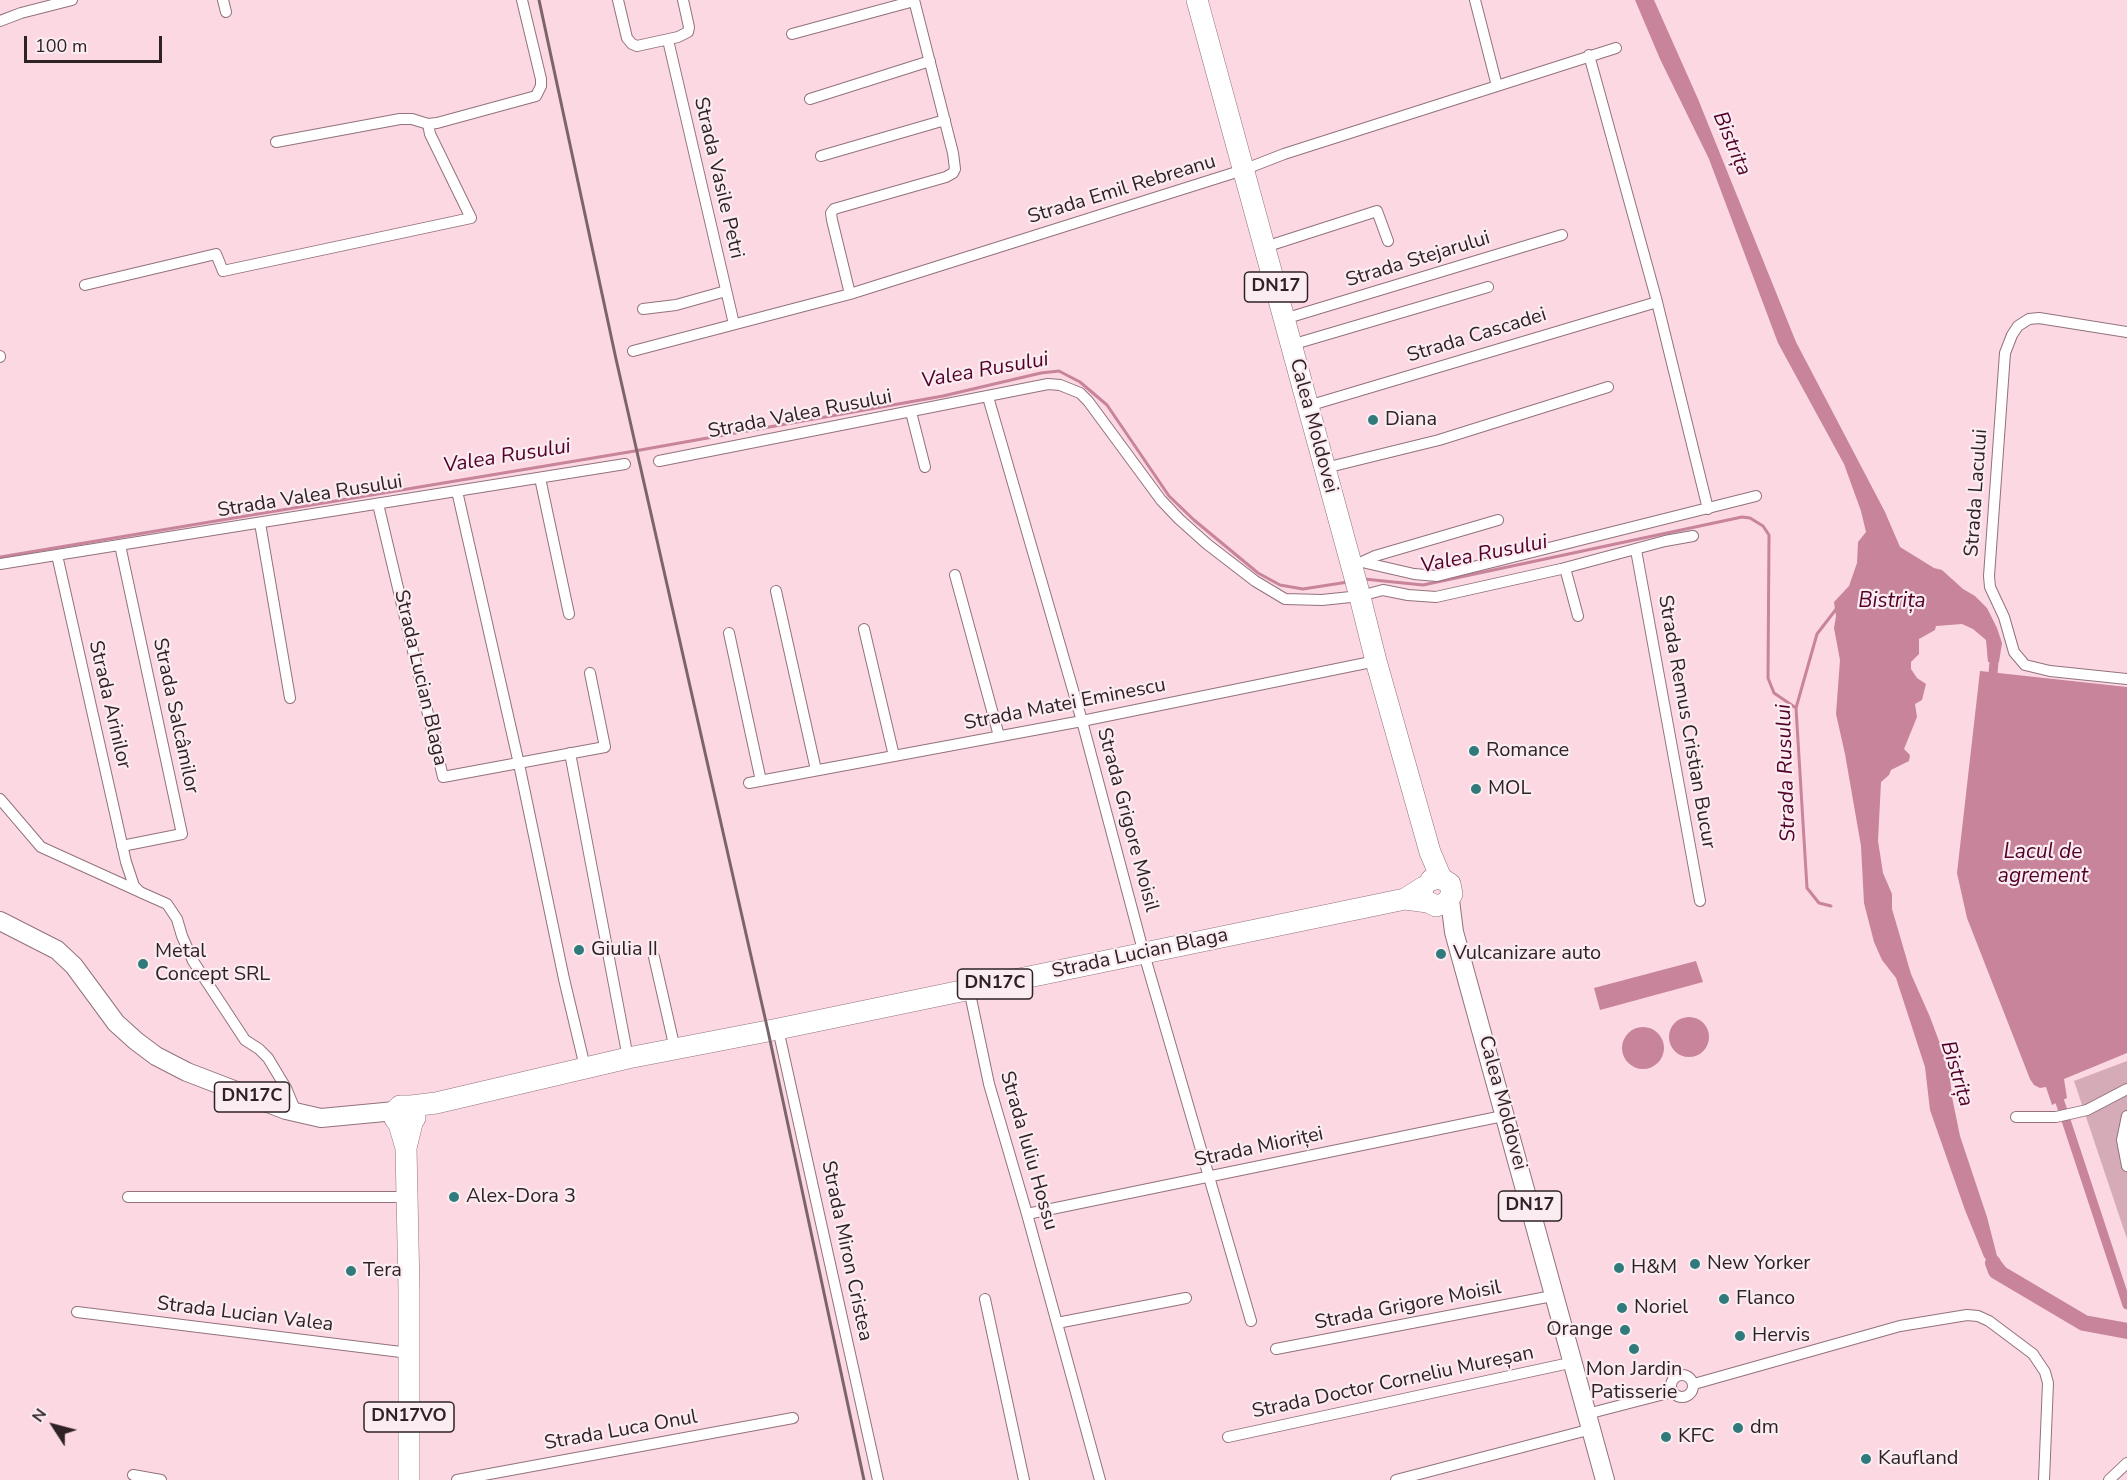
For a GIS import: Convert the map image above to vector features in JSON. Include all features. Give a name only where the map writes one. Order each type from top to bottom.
[{"type":"highway","name":"Calea Moldovei","points":[[1197,0],[1357,577],[1376,661],[1430,852],[1435,892]]},
{"type":"highway","name":"Strada Lucian Blaga","points":[[401,1116],[435,1103],[585,1067],[1144,954],[1435,892]]},
{"type":"highway","name":"DN17VO","points":[[401,1116],[406,1148],[409,1480]]},
{"type":"main road","name":"Calea Moldovei","points":[[1435,892],[1565,1364],[1605,1480]]},
{"type":"main road","name":"Calea Moldovei","points":[[1435,892],[1454,932],[1585,1422],[1597,1480]]},
{"type":"main road","name":"DN17C","points":[[0,921],[57,950],[74,966],[116,1023],[156,1056],[187,1072],[286,1110],[321,1118],[401,1116]]},
{"type":"street","points":[[0,21],[21,13],[72,0]]},
{"type":"street","points":[[223,0],[226,12]]},
{"type":"street","points":[[276,142],[400,119],[412,119],[428,124],[536,96],[541,86],[541,79],[522,0]]},
{"type":"street","points":[[618,0],[627,38],[637,46],[668,40],[688,32],[684,0]]},
{"type":"street","points":[[792,34],[914,0],[955,164],[953,173],[946,177],[838,207],[831,213],[850,294]]},
{"type":"street","points":[[1475,0],[1497,86]]},
{"type":"street","name":"Strada Vasile Petri","points":[[668,40],[734,324]]},
{"type":"street","name":"Strada Emil Rebreanu","points":[[633,351],[850,294],[1243,170],[1284,154],[1589,55],[1617,48]]},
{"type":"street","points":[[1589,55],[1657,302],[1708,509]]},
{"type":"street","points":[[810,99],[930,61]]},
{"type":"street","points":[[821,156],[945,120]]},
{"type":"street","points":[[85,285],[216,254],[223,271],[471,218],[430,134],[428,124]]},
{"type":"street","points":[[1265,248],[1377,211],[1388,241]]},
{"type":"street","name":"Strada Stejarului","points":[[1284,319],[1562,235]]},
{"type":"street","points":[[1291,345],[1488,287]]},
{"type":"street","points":[[643,309],[676,305],[726,291]]},
{"type":"street","name":"Strada Cascadei","points":[[1308,406],[1657,302]]},
{"type":"street","name":"Strada Lacului","points":[[2127,332],[2039,318],[2018,326],[2012,335],[2005,353],[1989,576],[1990,587],[2004,617],[2014,652],[2025,665],[2050,671],[2127,679]]},
{"type":"street","name":"Strada Valea Rusului","points":[[659,461],[1048,384],[1060,384],[1080,393],[1088,400],[1161,500],[1207,544],[1255,581],[1285,598],[1322,600],[1357,577]]},
{"type":"street","points":[[1325,468],[1438,440],[1608,387]]},
{"type":"street","name":"Strada Grigore Moisil","points":[[988,397],[1082,721],[1144,954],[1251,1321]]},
{"type":"street","points":[[911,412],[925,467]]},
{"type":"street","name":"Strada Valea Rusului","points":[[0,564],[625,464]]},
{"type":"street","points":[[540,478],[569,614]]},
{"type":"street","points":[[457,491],[585,1067]]},
{"type":"street","points":[[1357,577],[1414,574],[1437,576],[1755,496]]},
{"type":"street","name":"Strada Lucian Blaga","points":[[378,504],[443,777],[605,747],[590,673]]},
{"type":"street","points":[[1357,577],[1375,556],[1498,520]]},
{"type":"street","points":[[260,523],[290,698]]},
{"type":"street","points":[[1357,577],[1383,590],[1436,597],[1693,536]]},
{"type":"street","name":"Strada Salcâmilor","points":[[120,545],[182,834],[122,846]]},
{"type":"street","name":"Strada Remus Cristian Bucur","points":[[1636,550],[1700,901]]},
{"type":"street","name":"Strada Arinilor","points":[[57,555],[122,846],[134,886],[140,892]]},
{"type":"street","points":[[1565,568],[1578,616]]},
{"type":"street","points":[[955,575],[999,736]]},
{"type":"street","points":[[776,591],[816,770]]},
{"type":"street","points":[[864,629],[894,756]]},
{"type":"street","points":[[729,633],[761,781]]},
{"type":"street","name":"Strada Matei Eminescu","points":[[749,783],[1082,721],[1376,661]]},
{"type":"street","points":[[570,753],[627,1058]]},
{"type":"street","points":[[0,799],[41,847],[168,904],[177,919],[193,960],[245,1040],[268,1058],[286,1088],[296,1112]]},
{"type":"street","points":[[654,957],[675,1049]]},
{"type":"street","name":"Strada Iuliu Hossu","points":[[969,989],[989,1084],[1100,1480]]},
{"type":"street","name":"Strada Miron Cristea","points":[[778,1029],[878,1480]]},
{"type":"street","points":[[2016,1117],[2056,1117],[2087,1110],[2127,1089]]},
{"type":"street","points":[[2127,1116],[2122,1140],[2127,1166]]},
{"type":"street","name":"Strada Mioriței","points":[[1027,1214],[1498,1117]]},
{"type":"street","points":[[128,1197],[407,1197]]},
{"type":"street","name":"Strada Grigore Moisil","points":[[1276,1349],[1547,1297]]},
{"type":"street","points":[[985,1299],[1024,1480]]},
{"type":"street","points":[[1057,1323],[1186,1299]]},
{"type":"street","name":"Strada Lucian Valea","points":[[76,1312],[409,1353]]},
{"type":"street","points":[[1694,1384],[1900,1326],[1967,1315],[1978,1316],[1989,1321],[2033,1354],[2045,1372],[2048,1383],[2044,1480]]},
{"type":"street","name":"Strada Doctor Corneliu Mureșan","points":[[1228,1437],[1565,1364]]},
{"type":"street","points":[[1679,1375],[1687,1376],[1694,1384],[1692,1392],[1687,1397],[1679,1397],[1672,1392],[1671,1382],[1679,1375]]},
{"type":"street","points":[[1396,1480],[1585,1422],[1672,1392]]},
{"type":"street","name":"Strada Luca Onul","points":[[457,1480],[793,1418]]},
{"type":"street","points":[[2109,1480],[2127,1462]]},
{"type":"street","points":[[133,1475],[160,1480]]},
{"type":"shaded area","points":[[2127,1061],[2127,1239],[2074,1081]]},
{"type":"water","name":"Bistrița","points":[[1635,0],[1654,0],[1698,99],[1796,342],[1885,512],[1900,547],[1934,568],[1942,570],[1963,589],[1975,596],[1987,608],[2002,643],[1999,662],[1988,662],[1986,640],[1973,629],[1962,624],[1936,626],[1935,630],[1919,639],[1919,654],[1911,662],[1911,669],[1917,678],[1926,684],[1922,700],[1915,704],[1917,717],[1904,749],[1910,755],[1909,761],[1891,770],[1881,782],[1878,841],[1883,873],[1892,894],[1892,909],[1911,974],[1949,1068],[1960,1136],[1987,1217],[1997,1256],[2011,1274],[2004,1281],[1984,1257],[1965,1210],[1930,1110],[1925,1067],[1896,978],[1882,960],[1874,942],[1864,903],[1861,846],[1836,714],[1840,660],[1834,628],[1836,616],[1834,602],[1849,586],[1857,563],[1858,542],[1866,532],[1861,511],[1844,464],[1778,343],[1709,159],[1660,59]]},
{"type":"water","name":"Lacul de agrement","points":[[1980,671],[2127,687],[2127,1053],[2064,1079],[2067,1098],[2052,1105],[2046,1087],[2040,1088],[2034,1085],[2030,1079],[1967,918],[1957,873]]},
{"type":"water","points":[[1696,961],[1703,982],[1600,1010],[1594,988]]},
{"type":"water","points":[[1689,1017],[1697,1018],[1703,1023],[1708,1029],[1708,1045],[1703,1051],[1697,1056],[1689,1057],[1681,1056],[1675,1051],[1670,1045],[1669,1037],[1670,1029],[1675,1023],[1681,1018]]},
{"type":"water","points":[[1643,1027],[1658,1033],[1664,1048],[1658,1063],[1643,1069],[1628,1063],[1622,1048],[1628,1033]]},
{"type":"waterway","name":"Valea Rusului","points":[[0,557],[629,452],[943,396],[1041,373],[1059,371],[1080,382],[1107,405],[1169,496],[1258,573],[1280,585],[1303,589],[1348,582]]},
{"type":"waterway","name":"Valea Rusului","points":[[1364,579],[1423,585],[1742,517],[1750,518],[1763,526],[1769,535],[1768,678],[1774,693],[1796,708]]},
{"type":"waterway","name":"Strada Rusului","points":[[1831,906],[1819,903],[1807,888],[1796,708],[1817,634],[1837,608]]},
{"type":"waterway","points":[[1993,673],[1995,651]]},
{"type":"waterway","points":[[2060,1102],[2127,1305]]},
{"type":"waterway","name":"Bistrița","points":[[1993,1263],[1996,1271],[2084,1323],[2127,1331]]},
{"type":"railway","points":[[539,0],[616,359],[768,1031],[864,1480]]},
{"type":"place","name":"Diana","points":[[1373,420]]},
{"type":"place","name":"Romance","points":[[1474,751]]},
{"type":"place","name":"MOL","points":[[1476,789]]},
{"type":"place","name":"Giulia II","points":[[579,950]]},
{"type":"place","name":"Vulcanizare auto","points":[[1441,954]]},
{"type":"place","name":"Metal Concept SRL","points":[[143,964]]},
{"type":"place","name":"Alex-Dora 3","points":[[454,1197]]},
{"type":"place","name":"New Yorker","points":[[1695,1264]]},
{"type":"place","name":"H&M","points":[[1619,1268]]},
{"type":"place","name":"Tera","points":[[351,1271]]},
{"type":"place","name":"Flanco","points":[[1724,1299]]},
{"type":"place","name":"Noriel","points":[[1622,1308]]},
{"type":"place","name":"Orange","points":[[1625,1330]]},
{"type":"place","name":"Hervis","points":[[1740,1336]]},
{"type":"place","name":"Mon Jardin Patisserie","points":[[1634,1349]]},
{"type":"place","name":"dm","points":[[1738,1428]]},
{"type":"place","name":"KFC","points":[[1666,1437]]},
{"type":"place","name":"Kaufland","points":[[1866,1459]]}]
